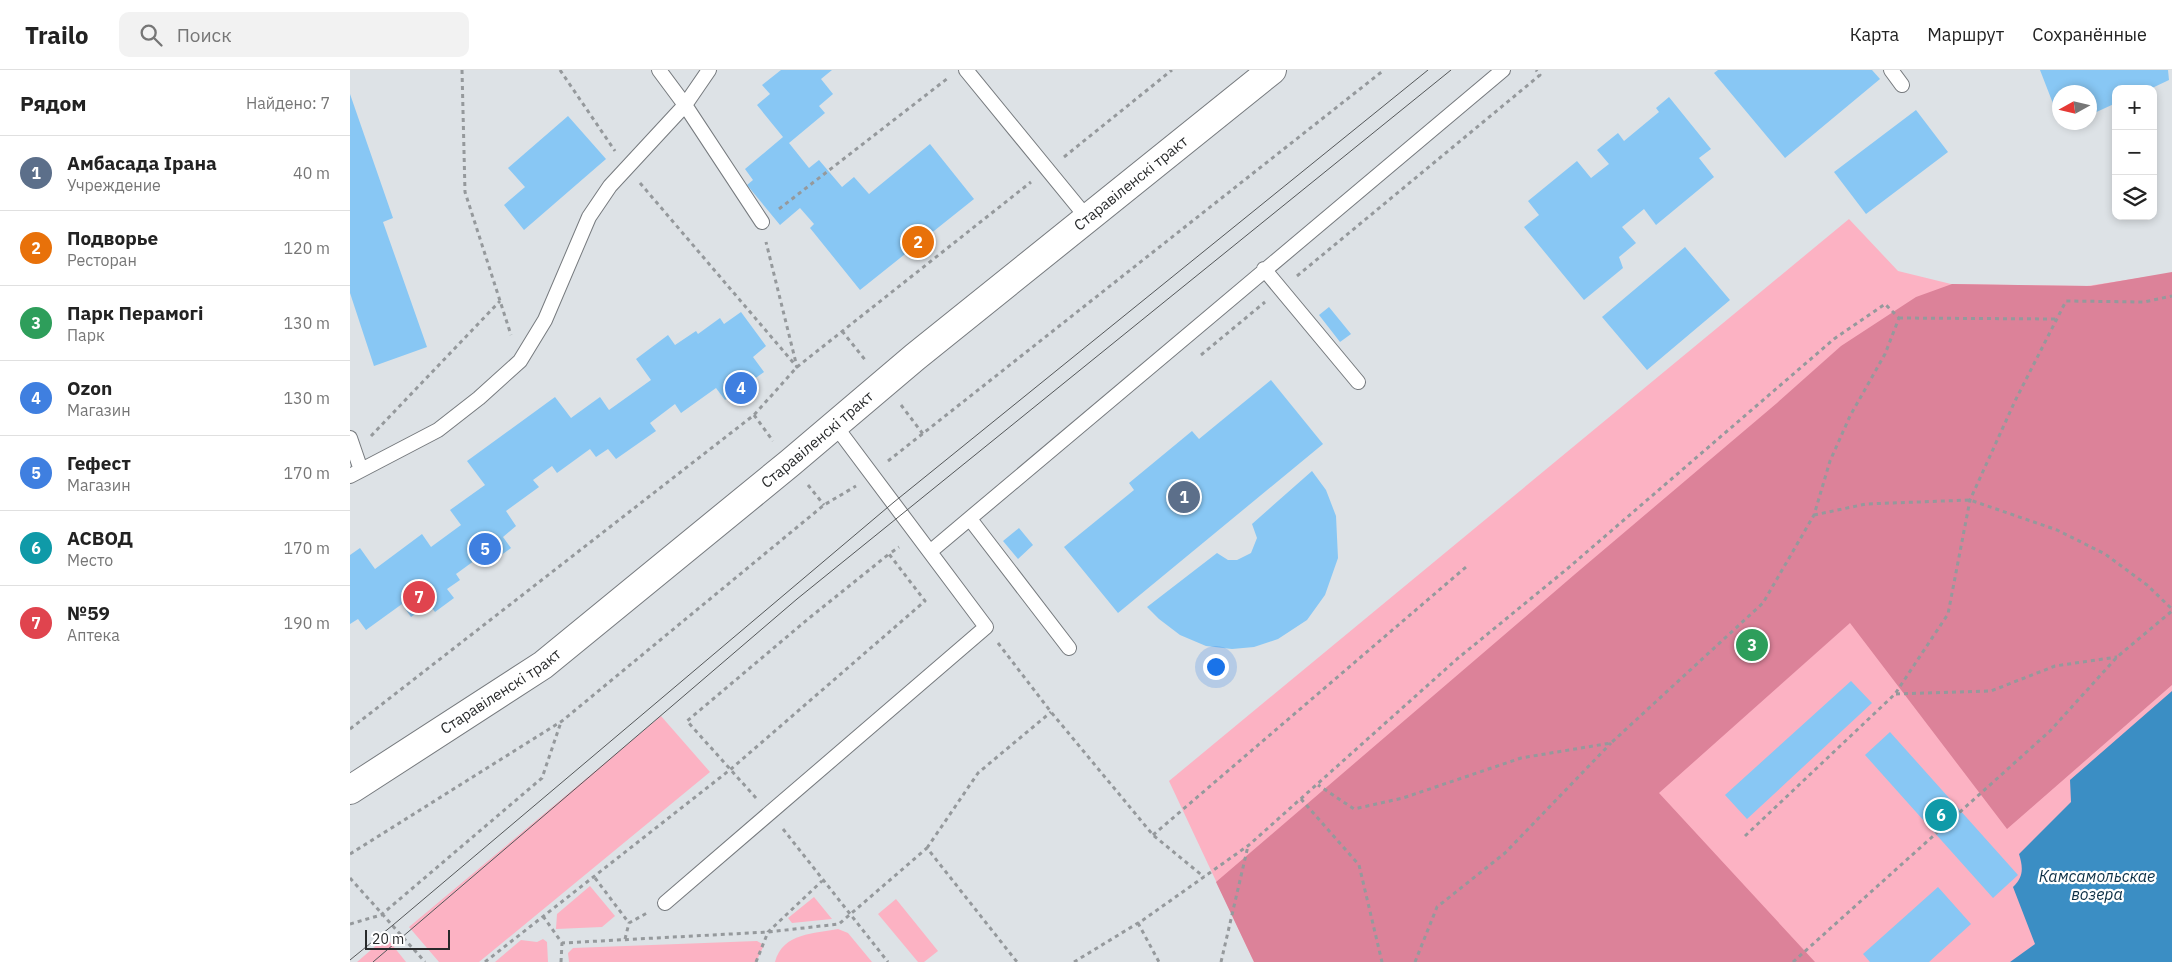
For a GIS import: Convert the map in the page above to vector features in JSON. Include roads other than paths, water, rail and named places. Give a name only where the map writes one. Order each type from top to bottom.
[{"type":"main road","name":"Старавіленскі тракт","points":[[350,790],[543,665],[909,362],[1272,70]]},
{"type":"lane","points":[[659,70],[685,105],[762,222]]},
{"type":"lane","points":[[355,473],[438,430],[479,398],[520,361],[544,320],[589,217],[610,186],[685,105],[709,70]]},
{"type":"lane","points":[[966,70],[1088,219]]},
{"type":"lane","points":[[931,551],[1264,269],[1503,70]]},
{"type":"lane","points":[[1891,70],[1902,85]]},
{"type":"lane","points":[[1264,269],[1358,382]]},
{"type":"lane","points":[[665,903],[986,627],[931,551],[834,424]]},
{"type":"lane","points":[[350,438],[356,453],[355,473]]},
{"type":"lane","points":[[970,519],[1069,648]]},
{"type":"water","name":"Камсамольскае возера","points":[[2172,691],[2172,962],[2010,962],[2035,944],[2013,887],[2022,872],[2019,854],[2071,802],[2070,780]]},
{"type":"tram line","points":[[350,960],[894,502],[1428,70]]},
{"type":"tram line","points":[[373,962],[797,599],[1451,70]]},
{"type":"place","name":"Подворье","points":[[918,242]]},
{"type":"place","name":"Ozon","points":[[741,388]]},
{"type":"place","name":"Амбасада Ірана","points":[[1184,497]]},
{"type":"place","name":"Гефест","points":[[485,549]]},
{"type":"place","name":"№59","points":[[419,597]]},
{"type":"place","name":"Парк Перамогі","points":[[1752,645]]},
{"type":"place","name":"АСВОД","points":[[1941,815]]}]
